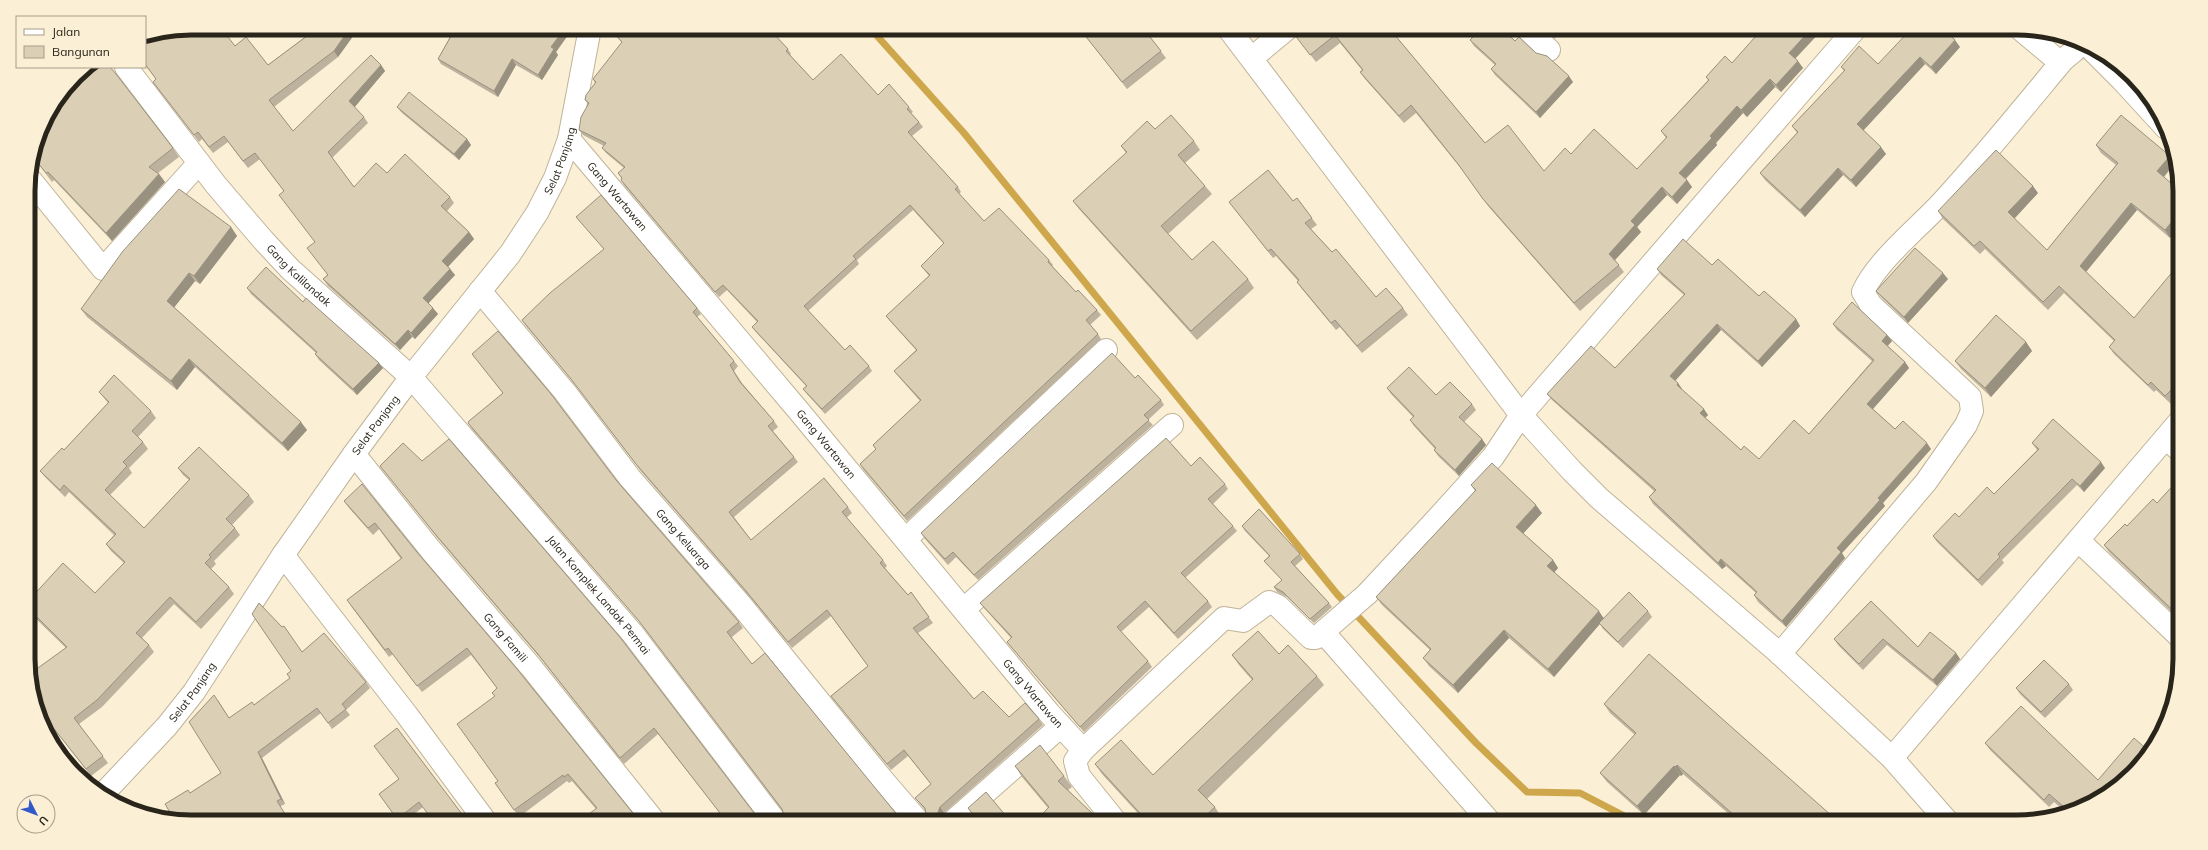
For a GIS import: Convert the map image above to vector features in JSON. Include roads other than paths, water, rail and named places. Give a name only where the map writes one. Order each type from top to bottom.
[{"type":"street","name":"Selat Panjang","points":[[106,790],[167,726],[194,692],[283,555],[354,454],[411,377],[510,254],[537,213],[555,178],[569,139],[589,35]]},
{"type":"street","points":[[1234,35],[1521,415],[1599,498],[1780,654],[1892,758],[1942,815]]},
{"type":"street","points":[[1252,58],[1280,35]]},
{"type":"street","points":[[1533,35],[1549,50]]},
{"type":"street","points":[[1110,815],[1079,776],[1074,760],[1083,750],[1224,618],[1243,621],[1269,602],[1278,606],[1312,638],[1316,638],[1324,633],[1368,594],[1493,456],[1521,415],[1850,35]]},
{"type":"street","points":[[2027,35],[2053,57],[2063,60]]},
{"type":"street","points":[[1780,654],[1926,482],[1966,425],[1972,411],[1970,397],[1872,305],[1863,292],[1868,281],[1878,268],[1945,200],[2063,60],[2079,48]]},
{"type":"street","points":[[2102,60],[2152,112]]},
{"type":"street","name":"Gang Kalilandak","points":[[127,68],[199,163],[264,241],[290,269],[411,377]]},
{"type":"street","name":"Gang Wartawan","points":[[569,139],[906,539],[1061,726],[1083,750]]},
{"type":"street","points":[[35,185],[103,269],[199,163]]},
{"type":"street","name":"Gang Keluarga","points":[[480,291],[565,392],[630,478],[741,605],[914,815]]},
{"type":"street","points":[[906,539],[1106,350]]},
{"type":"street","name":"Jalan Komplek Landak Permai","points":[[411,377],[633,634],[771,815]]},
{"type":"street","points":[[964,609],[1172,425]]},
{"type":"street","points":[[1892,758],[2079,541],[2173,439]]},
{"type":"street","name":"Gang Famili","points":[[354,454],[430,549],[530,667],[649,815]]},
{"type":"street","points":[[2079,541],[2173,630]]},
{"type":"street","points":[[283,555],[407,714],[481,815]]},
{"type":"street","points":[[1324,633],[1484,815]]},
{"type":"street","points":[[960,815],[1061,726]]},
{"type":"waterway","points":[[876,35],[964,133],[1337,594],[1476,743],[1527,792],[1580,793],[1622,815]]}]
